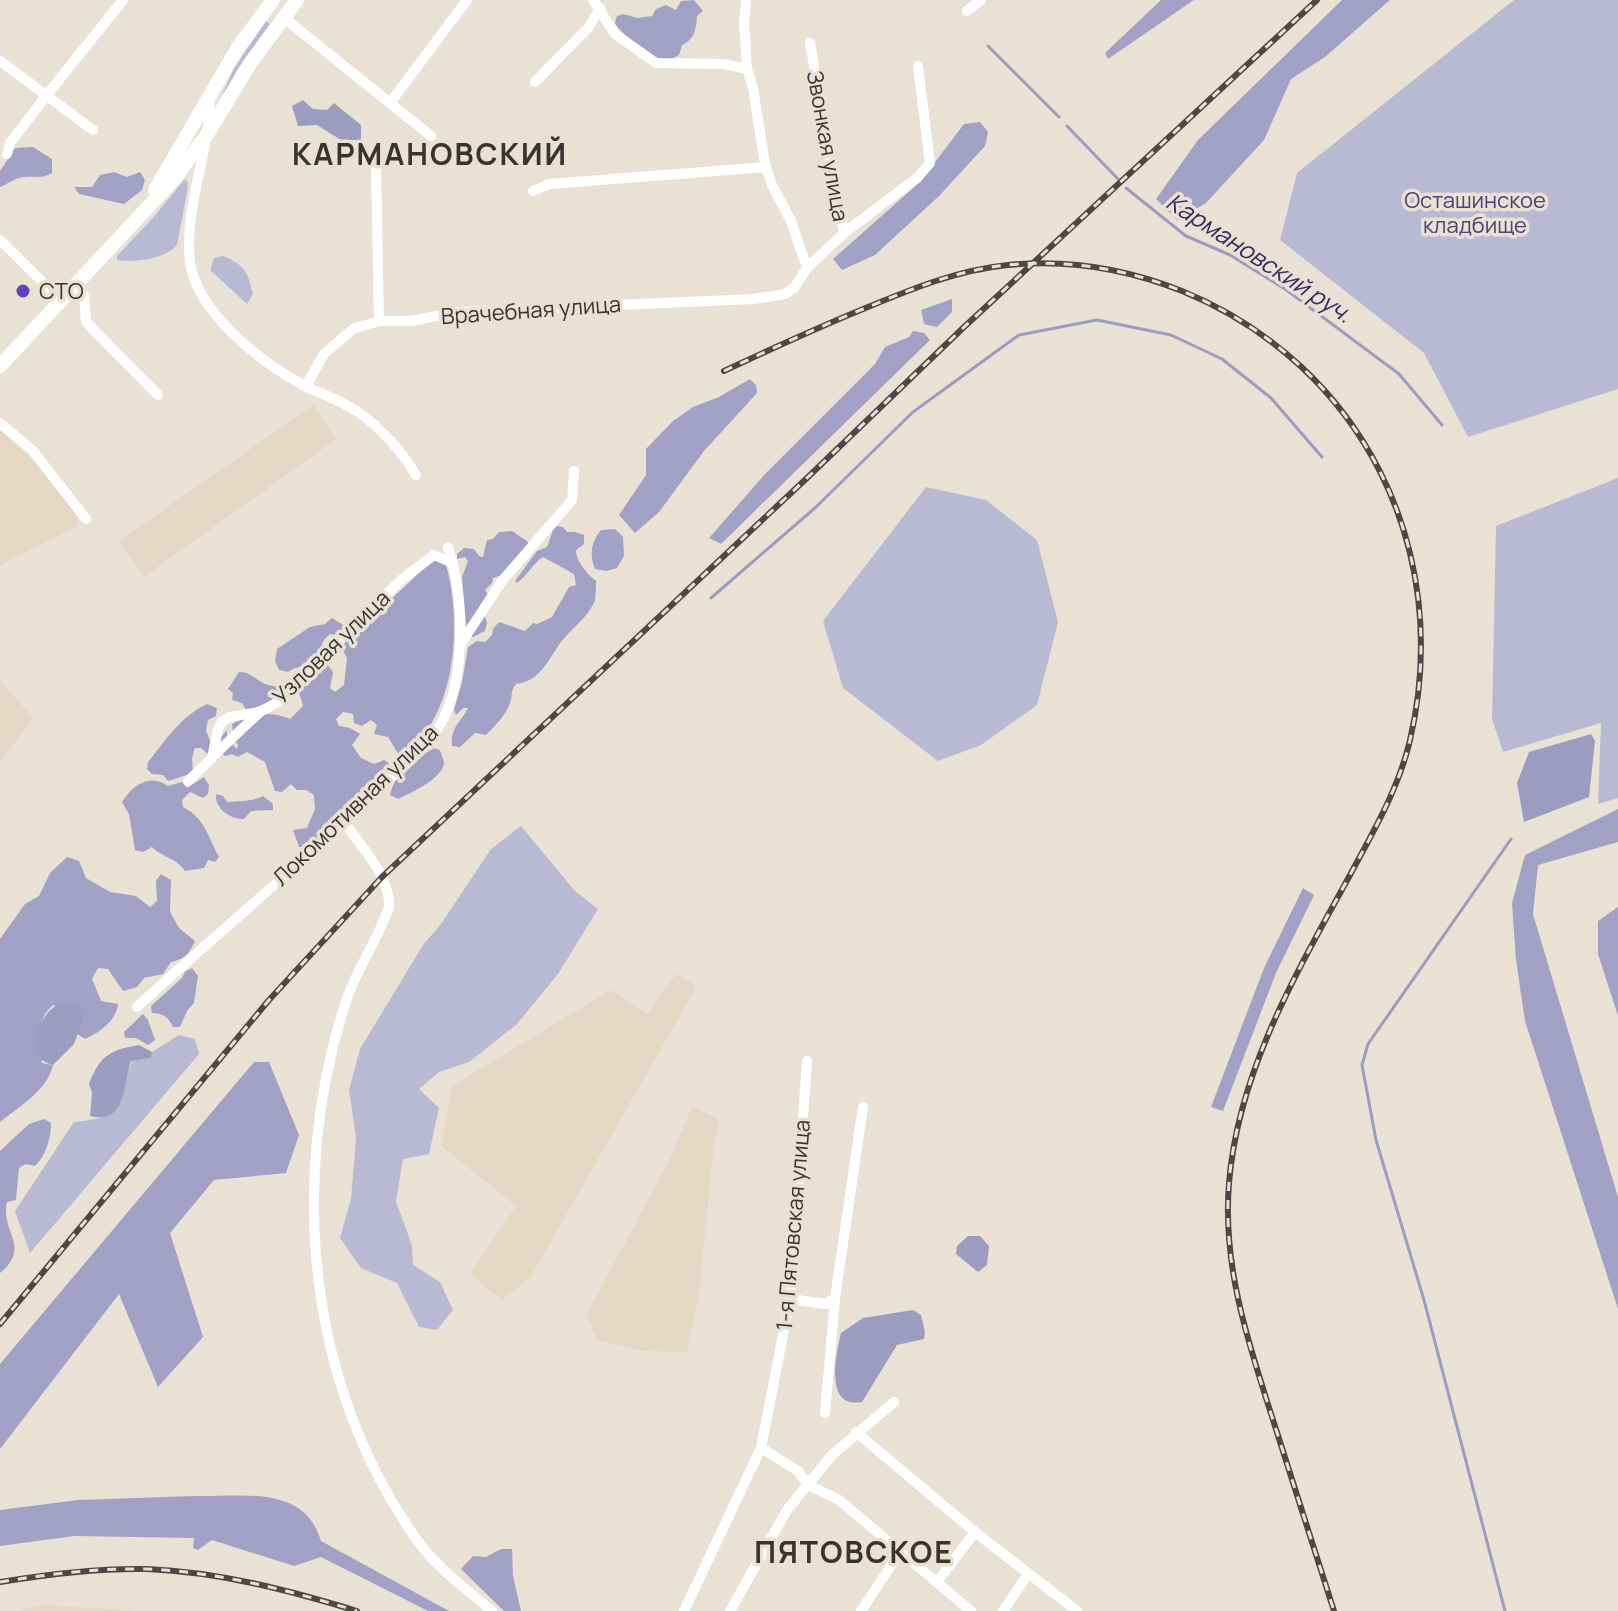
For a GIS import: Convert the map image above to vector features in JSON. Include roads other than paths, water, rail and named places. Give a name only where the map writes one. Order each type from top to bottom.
[{"type":"main road","points":[[0,366],[176,177],[208,133],[251,62],[297,0]]},
{"type":"main road","points":[[136,220],[268,2],[283,17]]},
{"type":"street","points":[[7,154],[10,143],[123,0]]},
{"type":"street","points":[[390,103],[467,0]]},
{"type":"street","points":[[746,0],[747,69],[766,167],[791,221],[807,268],[844,233]]},
{"type":"street","points":[[967,11],[981,0]]},
{"type":"street","points":[[597,3],[607,25],[656,63],[724,64],[747,69]]},
{"type":"street","points":[[535,82],[588,28],[597,3]]},
{"type":"street","points":[[283,17],[431,136]]},
{"type":"street","name":"Звонкая улица","points":[[810,43],[844,233],[917,178],[930,163],[918,66]]},
{"type":"street","points":[[0,61],[93,130]]},
{"type":"street","points":[[210,95],[208,133],[194,188],[190,264],[197,284],[218,318],[244,344],[280,372],[362,415],[405,456],[416,475]]},
{"type":"street","points":[[376,166],[379,321]]},
{"type":"street","points":[[533,191],[549,184],[766,167]]},
{"type":"street","points":[[0,240],[61,300]]},
{"type":"street","name":"Врачебная улица","points":[[306,386],[324,354],[353,329],[379,321],[411,321],[457,312],[754,299],[785,294],[794,288],[807,268]]},
{"type":"street","points":[[76,284],[84,296],[86,322],[158,395]]},
{"type":"street","points":[[0,423],[33,451],[86,519]]},
{"type":"street","points":[[459,646],[502,581],[572,500],[574,471]]},
{"type":"street","name":"Локомотивная улица","points":[[137,1007],[344,822],[439,726],[454,681],[459,646],[459,598],[448,547]]},
{"type":"street","name":"Узловая улица","points":[[188,781],[212,758],[222,722],[229,717],[260,712],[276,703],[426,559],[434,555],[453,563]]},
{"type":"street","points":[[212,758],[260,712]]},
{"type":"street","points":[[344,822],[382,877],[390,898],[389,907],[347,998],[324,1096],[316,1147],[314,1197],[315,1250],[321,1303],[343,1394],[377,1476],[418,1542],[445,1572],[492,1611]]},
{"type":"street","name":"1-я Пятовская улица","points":[[684,1611],[761,1448],[790,1299],[807,1061]]},
{"type":"street","points":[[825,1413],[835,1298],[863,1107]]},
{"type":"street","points":[[790,1299],[826,1304],[835,1298]]},
{"type":"street","points":[[730,1611],[787,1510],[832,1455],[894,1402]]},
{"type":"street","points":[[856,1432],[975,1532],[1077,1611]]},
{"type":"street","points":[[761,1448],[798,1471],[808,1485],[839,1500],[971,1611]]},
{"type":"street","points":[[937,1582],[975,1532]]},
{"type":"street","points":[[861,1611],[900,1552]]},
{"type":"street","points":[[1003,1611],[1028,1574]]},
{"type":"waterway","name":"Кармановский руч.","points":[[988,46],[1059,117]]},
{"type":"waterway","name":"Кармановский руч.","points":[[1067,126],[1118,179]]},
{"type":"waterway","name":"Кармановский руч.","points":[[1126,188],[1186,236],[1230,255],[1285,289],[1399,374],[1442,425]]},
{"type":"waterway","points":[[711,598],[816,507],[913,412],[1019,335],[1097,320],[1171,335],[1222,359],[1271,398],[1322,457]]},
{"type":"waterway","points":[[1505,1611],[1424,1300],[1376,1140],[1362,1065],[1368,1044],[1511,839]]},
{"type":"railway","points":[[0,1324],[269,1000],[382,877],[963,328],[1317,0]]},
{"type":"railway","points":[[724,371],[850,315],[954,275],[1030,263],[1096,268],[1161,283],[1246,324],[1300,366],[1345,416],[1380,472],[1405,534],[1418,601],[1420,669],[1410,740],[1399,775],[1368,843],[1310,948],[1257,1062],[1244,1101],[1229,1183],[1230,1245],[1240,1305],[1255,1364],[1334,1611]]},
{"type":"railway","points":[[0,1582],[91,1571],[174,1571],[253,1583],[357,1611]]},
{"type":"place","name":"СТО","points":[[23,291]]},
{"type":"district","name":"КАРМАНОВСКИЙ","points":[[430,153]]},
{"type":"district","name":"ПЯТОВСКОЕ","points":[[854,1551]]},
{"type":"park label","name":"Осташинское кладбище","points":[[1475,212]]}]
